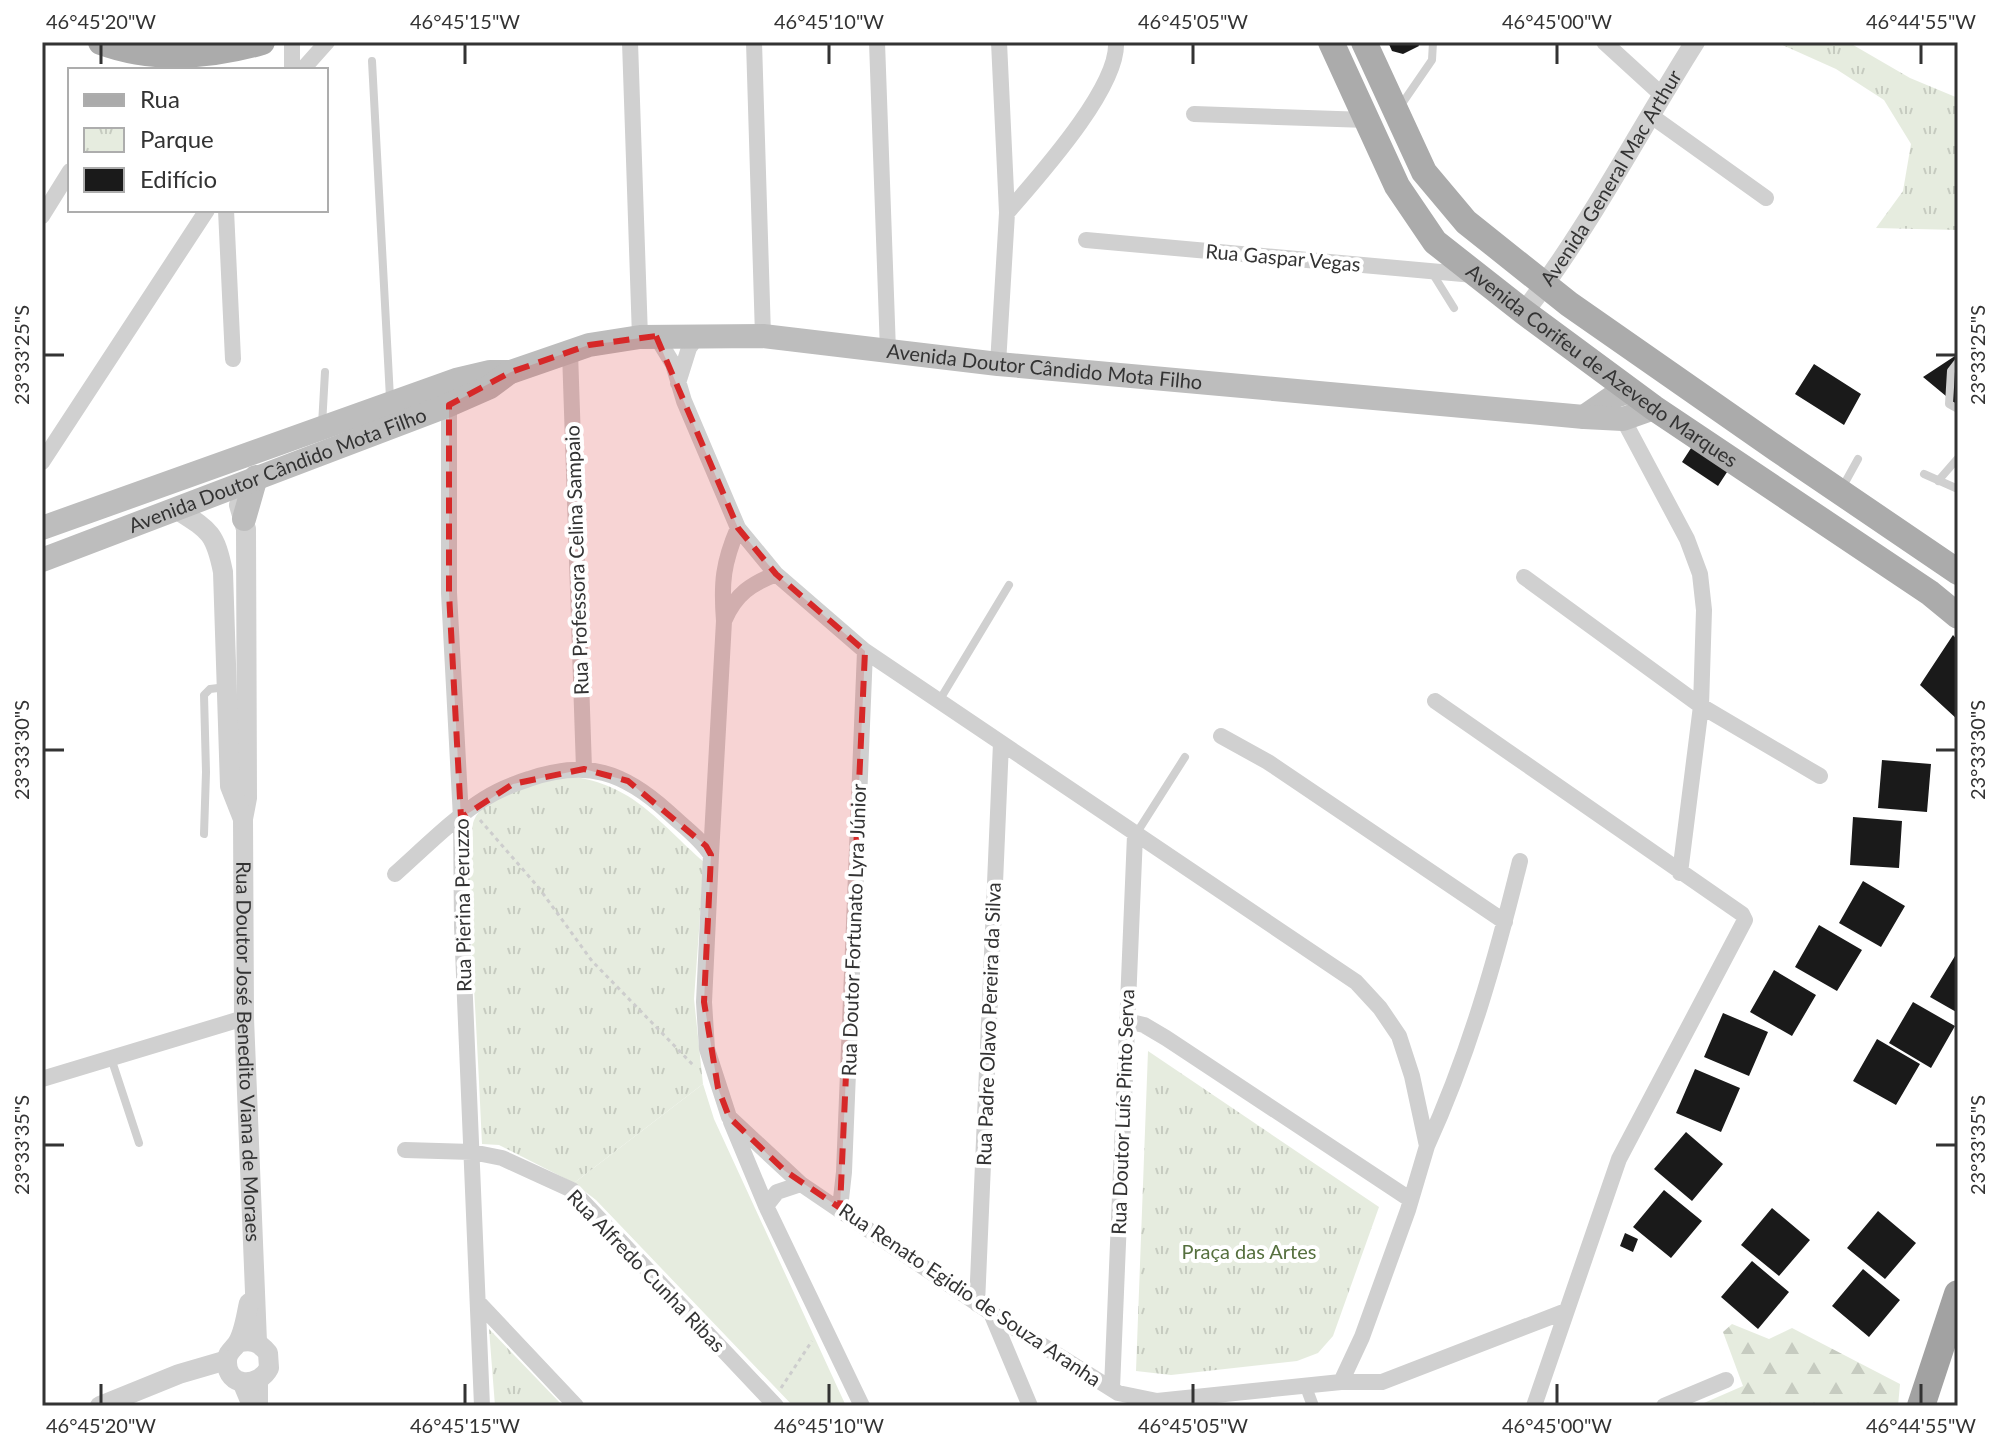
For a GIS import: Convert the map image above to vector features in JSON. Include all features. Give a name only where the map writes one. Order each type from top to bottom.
[{"type":"highway","points":[[1921,1406],[1958,1294]]},
{"type":"main road","points":[[101,42],[137,62],[211,53],[262,42]]},
{"type":"main road","name":"Avenida Corifeu de Azevedo Marques","points":[[1331,42],[1397,186],[1435,242],[1630,391],[1930,593],[1958,616]]},
{"type":"main road","name":"Avenida Corifeu de Azevedo Marques","points":[[1364,42],[1424,172],[1466,222],[1544,286],[1958,572]]},
{"type":"main road","name":"Avenida Doutor Cândido Mota Filho","points":[[46,522],[475,375],[511,372],[589,345],[648,336],[763,336],[998,364],[1584,417],[1623,419],[1654,408]]},
{"type":"main road","name":"Avenida Doutor Cândido Mota Filho","points":[[42,560],[449,405],[490,387],[511,372]]},
{"type":"main road","points":[[1584,417],[1613,397],[1672,376]]},
{"type":"main road","points":[[218,463],[231,487]]},
{"type":"main road","points":[[245,524],[256,477]]},
{"type":"main road","points":[[145,490],[166,512]]},
{"type":"street","points":[[292,42],[292,68]]},
{"type":"street","points":[[304,68],[327,42]]},
{"type":"street","points":[[630,42],[648,336],[668,352],[678,385],[738,528],[776,574],[865,651],[1329,963],[1364,991],[1399,1036],[1412,1076],[1427,1146]]},
{"type":"street","points":[[754,42],[763,336]]},
{"type":"street","points":[[877,42],[888,351]]},
{"type":"street","points":[[998,364],[1007,213],[999,42]]},
{"type":"street","points":[[1007,213],[1047,167],[1110,74],[1117,53],[1116,42]]},
{"type":"street","points":[[1604,42],[1662,95]]},
{"type":"street","name":"Avenida General Mac Arthur","points":[[1524,312],[1544,286],[1695,42]]},
{"type":"street","points":[[1194,114],[1367,120]]},
{"type":"street","points":[[1650,115],[1766,198]]},
{"type":"street","points":[[42,216],[68,174]]},
{"type":"street","points":[[42,462],[206,212]]},
{"type":"street","points":[[226,212],[233,359]]},
{"type":"street","name":"Rua Gaspar Vegas","points":[[1086,240],[1480,276]]},
{"type":"street","points":[[678,385],[689,348],[698,336]]},
{"type":"street","name":"Rua Professora Celina Sampaio","points":[[570,352],[584,769]]},
{"type":"street","name":"Rua Pierina Peruzzo","points":[[449,405],[449,593],[467,812],[462,927],[482,1406]]},
{"type":"street","points":[[1623,419],[1687,539],[1700,574],[1704,610],[1701,706],[1680,873]]},
{"type":"street","name":"Rua Doutor José Benedito Viana de Moraes","points":[[231,487],[245,524],[245,598],[230,786],[243,819],[244,1018],[255,1284],[242,1363],[250,1406]]},
{"type":"street","points":[[166,512],[205,527],[215,539],[245,524]]},
{"type":"street","name":"Rua Renato Egidio de Souza Aranha","points":[[738,528],[724,564],[721,585],[724,621],[704,1002],[707,1049],[729,1117],[785,1171],[984,1309],[1112,1388],[1137,1398],[1157,1401],[1341,1382],[1382,1382],[1566,1311]]},
{"type":"street","name":"Rua Doutor José Benedito Viana de Moraes","points":[[215,539],[223,572],[223,596],[236,686]]},
{"type":"street","points":[[724,621],[732,602],[746,589],[776,574]]},
{"type":"street","points":[[1524,577],[1701,706],[1820,776]]},
{"type":"street","points":[[223,596],[245,598]]},
{"type":"street","name":"Rua Doutor Fortunato Lyra Júnior","points":[[840,1208],[865,651]]},
{"type":"street","points":[[1435,701],[1742,914],[1745,920],[1619,1159],[1534,1406]]},
{"type":"street","points":[[1221,736],[1268,762],[1505,922]]},
{"type":"street","name":"Rua Padre Olavo Pereira da Silva","points":[[984,1309],[1001,743]]},
{"type":"street","points":[[395,874],[495,792],[563,770],[608,773],[628,781],[649,795],[695,836],[711,855]]},
{"type":"street","name":"Rua Doutor Luís Pinto Serva","points":[[1112,1388],[1135,835]]},
{"type":"street","points":[[1341,1382],[1362,1337],[1427,1146],[1455,1086],[1492,975],[1520,861]]},
{"type":"street","points":[[42,1079],[244,1018]]},
{"type":"street","points":[[1127,1021],[1144,1025],[1166,1038],[1411,1200]]},
{"type":"street","points":[[729,1117],[766,1206],[862,1406]]},
{"type":"street","name":"Rua Alfredo Cunha Ribas","points":[[405,1150],[472,1152],[502,1158],[572,1190],[778,1399]]},
{"type":"street","points":[[757,1185],[772,1174],[785,1171]]},
{"type":"street","points":[[766,1206],[777,1192],[801,1184]]},
{"type":"street","points":[[478,1302],[576,1406]]},
{"type":"street","points":[[984,1309],[1030,1406]]},
{"type":"street","points":[[100,1406],[179,1374],[242,1363]]},
{"type":"street","name":"Rua Doutor José Benedito Viana de Moraes","points":[[242,1363],[260,1406]]},
{"type":"street","points":[[1664,1406],[1726,1380]]},
{"type":"street","points":[[1306,1387],[1313,1406]]},
{"type":"lane","points":[[1396,112],[1432,60],[1433,42]]},
{"type":"lane","points":[[372,61],[390,403]]},
{"type":"lane","points":[[1431,271],[1454,308]]},
{"type":"lane","points":[[1958,362],[1951,371],[1949,404],[1958,409]]},
{"type":"lane","points":[[322,426],[325,372]]},
{"type":"lane","points":[[1938,481],[1958,458]]},
{"type":"lane","points":[[1840,492],[1858,459]]},
{"type":"lane","points":[[1924,474],[1958,489]]},
{"type":"lane","points":[[939,701],[1009,585]]},
{"type":"lane","points":[[204,834],[204,695],[210,689],[236,686]]},
{"type":"lane","points":[[1135,835],[1185,757]]},
{"type":"lane","points":[[111,1058],[139,1143]]},
{"type":"path","points":[[467,812],[476,815],[539,888],[592,961],[700,1071]]},
{"type":"path","points":[[778,1399],[814,1338]]},
{"type":"highlighted area","points":[[656,336],[738,528],[776,574],[865,651],[840,1208],[785,1171],[729,1117],[718,1088],[704,1002],[711,855],[706,846],[628,781],[584,769],[513,784],[461,818],[449,593],[449,405],[511,372],[589,345]]},
{"type":"green space","points":[[1776,42],[1848,42],[1910,78],[1958,98],[1958,230],[1876,228],[1903,191],[1911,144],[1884,100],[1836,69]]},
{"type":"green space","points":[[569,776],[611,787],[628,796],[704,862],[694,999],[703,1084],[574,1183],[499,1145],[482,1144],[468,884],[471,828],[483,808],[518,789]]},
{"type":"green space","name":"Praça das Artes","points":[[1148,1051],[1379,1207],[1333,1336],[1318,1353],[1297,1361],[1171,1375],[1136,1371]]},
{"type":"green space","points":[[703,1084],[714,1119],[846,1406],[793,1406],[596,1200],[574,1183]]},
{"type":"green space","points":[[1732,1324],[1769,1339],[1792,1328],[1900,1384],[1898,1406],[1697,1406],[1743,1386],[1723,1332]]},
{"type":"green space","points":[[489,1329],[563,1406],[495,1406]]},
{"type":"building","points":[[1388,42],[1417,42],[1419,46],[1403,54],[1392,51]]},
{"type":"building","points":[[1958,354],[1958,406],[1923,377]]},
{"type":"building","points":[[1814,364],[1861,394],[1844,425],[1795,394]]},
{"type":"building","points":[[1693,445],[1729,469],[1718,486],[1682,462]]},
{"type":"building","points":[[1953,635],[1958,641],[1958,720],[1920,685]]},
{"type":"building","points":[[1882,760],[1931,764],[1927,812],[1878,808]]},
{"type":"building","points":[[1853,817],[1902,821],[1899,868],[1850,865]]},
{"type":"building","points":[[1863,881],[1905,906],[1881,947],[1839,923]]},
{"type":"building","points":[[1819,925],[1862,950],[1837,991],[1795,967]]},
{"type":"building","points":[[1955,956],[1958,958],[1958,1013],[1930,997]]},
{"type":"building","points":[[1774,970],[1816,995],[1792,1036],[1750,1012]]},
{"type":"building","points":[[1913,1002],[1955,1026],[1931,1068],[1889,1043]]},
{"type":"building","points":[[1723,1013],[1768,1032],[1749,1076],[1704,1057]]},
{"type":"building","points":[[1877,1039],[1920,1064],[1896,1105],[1853,1081]]},
{"type":"building","points":[[1695,1069],[1740,1088],[1721,1132],[1676,1113]]},
{"type":"building","points":[[1686,1132],[1723,1164],[1692,1201],[1654,1169]]},
{"type":"building","points":[[1664,1190],[1702,1221],[1671,1258],[1633,1227]]},
{"type":"building","points":[[1772,1208],[1810,1240],[1779,1276],[1741,1245]]},
{"type":"building","points":[[1878,1211],[1916,1243],[1885,1279],[1847,1248]]},
{"type":"building","points":[[1625,1233],[1638,1239],[1633,1252],[1620,1246]]},
{"type":"building","points":[[1752,1261],[1789,1292],[1758,1329],[1721,1297]]},
{"type":"building","points":[[1863,1269],[1900,1300],[1869,1337],[1832,1306]]}]
